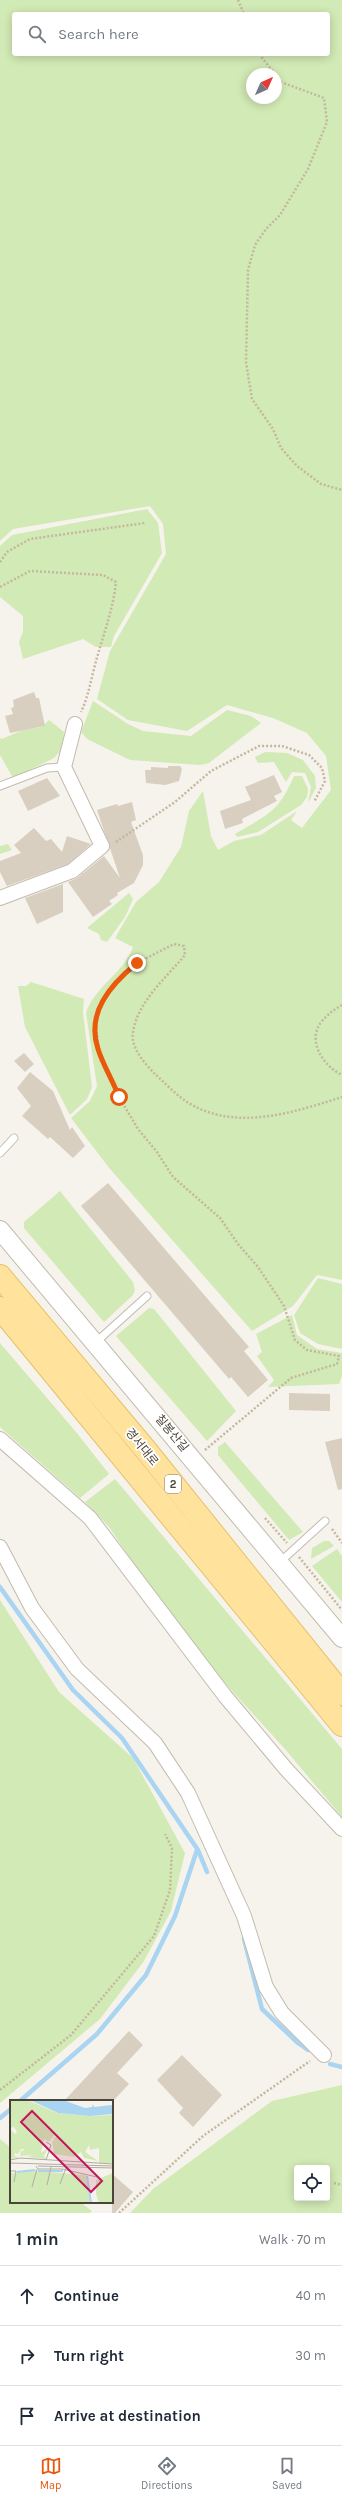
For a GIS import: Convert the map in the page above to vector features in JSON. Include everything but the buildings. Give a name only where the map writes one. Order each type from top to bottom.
[{"type":"main road","name":"경서대로","points":[[0,1276],[145,1449],[342,1694]]},
{"type":"main road","name":"경서대로","points":[[0,1308],[342,1725]]},
{"type":"street","points":[[0,898],[72,871],[102,846],[64,766],[75,724]]},
{"type":"street","name":"칠봉산길","points":[[0,1230],[342,1638]]},
{"type":"street","points":[[0,1439],[90,1518],[225,1696],[286,1769],[342,1829]]},
{"type":"street","points":[[0,1547],[32,1608],[77,1669],[155,1743],[188,1793],[244,1916],[266,1987],[282,2013],[324,2056]]},
{"type":"lane","points":[[0,786],[47,768],[64,766]]},
{"type":"lane","points":[[0,1153],[14,1138]]},
{"type":"lane","points":[[95,1343],[147,1296]]},
{"type":"lane","points":[[279,1563],[323,1522]]},
{"type":"path","points":[[238,0],[243,12]]},
{"type":"path","points":[[261,56],[271,68]]},
{"type":"path","points":[[282,82],[324,98],[327,122],[308,169],[280,215],[266,229],[255,245],[248,270],[246,357],[252,399],[273,429],[281,448],[297,466],[321,484],[342,490]]},
{"type":"path","points":[[0,562],[7,552],[30,539],[145,523]]},
{"type":"path","points":[[0,586],[30,571],[103,574],[116,582],[110,615],[94,670],[90,694],[75,724]]},
{"type":"path","points":[[102,846],[119,840],[138,828],[175,802],[211,771],[259,746],[282,746],[309,755],[322,768],[325,781],[314,802]]},
{"type":"path","points":[[194,1460],[291,1378],[337,1364],[339,1356],[317,1353],[299,1345],[291,1332],[284,1306],[258,1267],[238,1244],[220,1218],[172,1177],[157,1152],[138,1129],[119,1097],[99,1051],[95,1017],[110,989],[137,963],[174,944],[184,946],[185,955],[144,1004],[132,1034],[136,1049],[150,1069],[186,1102],[196,1107],[236,1119],[280,1115],[342,1097]]},
{"type":"path","points":[[342,1004],[322,1020],[316,1041],[323,1060],[342,1075]]},
{"type":"path","points":[[323,1522],[332,1529],[342,1543]]},
{"type":"path","points":[[0,2090],[71,2035],[154,1936],[170,1890],[172,1848],[165,1834]]},
{"type":"path","points":[[119,2213],[203,2136],[305,2063],[324,2056]]},
{"type":"path","points":[[334,2183],[342,2185]]},
{"type":"green space","points":[[0,0],[342,0],[342,1280],[317,1275],[293,1306],[252,1331],[110,1169],[71,1118],[90,1101],[97,1086],[86,1013],[95,995],[123,965],[133,947],[115,938],[136,902],[159,882],[181,847],[189,811],[203,791],[211,836],[218,850],[234,841],[261,835],[297,811],[291,820],[302,828],[331,790],[326,756],[307,733],[273,718],[227,705],[187,731],[128,720],[97,699],[110,651],[166,554],[163,524],[150,506],[13,529],[0,541]]},
{"type":"green space","points":[[147,509],[158,523],[162,553],[114,636],[111,647],[96,647],[83,639],[23,659],[19,642],[23,632],[23,616],[0,597],[0,546],[12,535]]},
{"type":"green space","points":[[93,701],[128,724],[143,731],[191,736],[227,710],[251,716],[261,723],[209,763],[200,765],[130,760],[87,739],[81,732]]},
{"type":"green space","points":[[49,720],[64,732],[62,749],[54,758],[13,778],[0,755],[0,738],[2,739],[23,730],[42,727]]},
{"type":"green space","points":[[265,752],[287,753],[303,760],[315,776],[316,788],[308,803],[311,787],[305,773],[292,772],[286,782],[274,762],[258,763],[255,757]]},
{"type":"green space","points":[[294,776],[302,776],[308,789],[307,797],[301,805],[258,832],[237,837],[235,834],[264,817],[277,805],[283,798]]},
{"type":"green space","points":[[8,844],[12,850],[0,854],[0,846]]},
{"type":"green space","points":[[129,893],[133,899],[125,917],[107,942],[101,940],[99,934],[87,928]]},
{"type":"green space","points":[[31,982],[84,999],[83,1012],[92,1087],[87,1099],[70,1115],[25,1027],[18,986],[26,986]]},
{"type":"green space","points":[[60,1191],[133,1282],[135,1290],[133,1295],[104,1322],[24,1228],[24,1222]]},
{"type":"green space","points":[[318,1278],[342,1284],[342,1349],[318,1344],[300,1333],[294,1315]]},
{"type":"green space","points":[[149,1308],[154,1309],[236,1411],[207,1441],[116,1336]]},
{"type":"green space","points":[[292,1315],[297,1335],[317,1349],[342,1353],[342,1376],[339,1384],[268,1387],[274,1380],[257,1356],[262,1352],[256,1334]]},
{"type":"green space","points":[[0,1343],[76,1432],[109,1474],[80,1498],[0,1427]]},
{"type":"green space","points":[[225,1442],[303,1532],[289,1540],[218,1455],[218,1447]]},
{"type":"green space","points":[[115,1479],[342,1749],[342,1817],[285,1749],[184,1638],[109,1527],[85,1502]]},
{"type":"green space","points":[[324,1541],[329,1541],[334,1546],[311,1559],[312,1548]]},
{"type":"green space","points":[[337,1549],[342,1556],[342,1602],[312,1566]]},
{"type":"green space","points":[[0,1600],[59,1692],[133,1758],[185,1853],[171,1911],[144,1961],[100,2019],[0,2103]]},
{"type":"green space","points":[[342,2085],[342,2213],[130,2213],[153,2189],[272,2101]]},
{"type":"green space","points":[[0,2139],[10,2147],[10,2203],[81,2203],[92,2211],[90,2213],[0,2213]]},
{"type":"waterway","points":[[0,1587],[73,1690],[122,1738],[198,1850],[207,1872]]},
{"type":"waterway","points":[[21,2100],[97,2034],[146,1975],[175,1916],[197,1850]]},
{"type":"waterway","points":[[244,1939],[262,2009],[298,2043],[308,2050]]},
{"type":"waterway","points":[[330,2064],[342,2067]]},
{"type":"waterway","points":[[0,2118],[10,2110]]},
{"type":"route","points":[[119,1097],[109,1070],[96,1043],[95,1017],[101,1003],[110,989],[137,963]]}]
